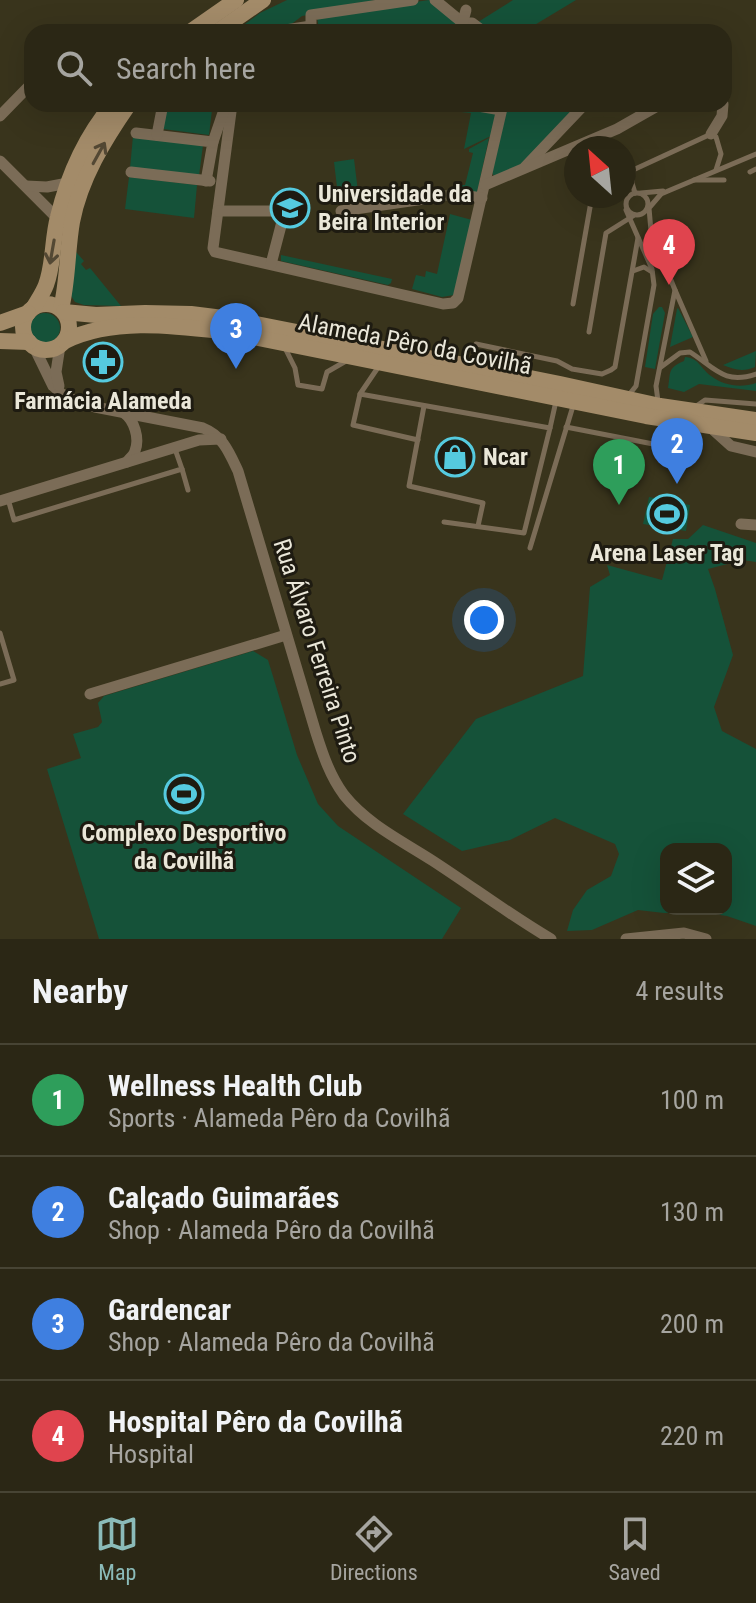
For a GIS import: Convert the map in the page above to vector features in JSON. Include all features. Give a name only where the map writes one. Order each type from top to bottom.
[{"type":"main road","points":[[202,24],[236,0]]},
{"type":"main road","points":[[228,24],[263,0]]},
{"type":"main road","points":[[31,344],[23,328],[46,285],[57,218],[68,183],[86,145],[108,112]]},
{"type":"main road","points":[[0,341],[31,344],[47,350],[62,343],[69,326],[63,311],[72,220],[80,193],[100,150],[124,112]]},
{"type":"main road","points":[[0,323],[48,304],[63,311]]},
{"type":"main road","name":"Alameda Pêro da Covilhã","points":[[63,311],[96,315],[191,314],[243,321],[560,384],[660,406],[711,427],[756,433]]},
{"type":"main road","name":"Alameda Pêro da Covilhã","points":[[62,343],[96,330],[129,326],[229,332],[574,401],[691,417],[756,420]]},
{"type":"street","points":[[311,24],[311,15],[413,0]]},
{"type":"street","points":[[435,0],[457,24]]},
{"type":"street","points":[[462,24],[466,10]]},
{"type":"street","points":[[0,116],[24,91]]},
{"type":"street","points":[[157,135],[161,112]]},
{"type":"street","points":[[206,181],[213,142],[226,112]]},
{"type":"street","points":[[228,112],[215,252],[443,304],[453,303],[458,298],[501,112]]},
{"type":"street","points":[[522,170],[577,112]]},
{"type":"street","points":[[485,185],[617,129],[647,112]]},
{"type":"street","points":[[711,134],[722,112]]},
{"type":"street","points":[[136,133],[213,142]]},
{"type":"street","points":[[1,163],[57,218]]},
{"type":"street","points":[[131,172],[221,183]]},
{"type":"street","points":[[26,186],[47,187],[68,183]]},
{"type":"street","points":[[455,194],[482,198]]},
{"type":"street","points":[[341,211],[424,199]]},
{"type":"street","points":[[218,211],[276,211],[283,218],[271,264]]},
{"type":"street","points":[[62,343],[56,372],[62,394]]},
{"type":"street","points":[[31,344],[53,386],[62,394],[86,404],[203,428],[221,439]]},
{"type":"street","points":[[124,412],[131,418],[137,440],[136,450],[127,462]]},
{"type":"street","points":[[711,427],[731,446],[756,452]]},
{"type":"street","points":[[4,500],[199,440],[221,439]]},
{"type":"street","name":"Rua Álvaro Ferreira Pinto","points":[[221,439],[238,471],[326,764],[345,796],[367,819],[435,862],[515,919],[551,939]]},
{"type":"street","points":[[741,524],[756,525]]},
{"type":"street","points":[[90,694],[286,635]]},
{"type":"street","points":[[626,939],[684,933],[706,939]]},
{"type":"lane","points":[[636,169],[711,134],[716,137],[721,154],[716,170]]},
{"type":"lane","points":[[589,332],[606,233],[632,217],[642,215],[661,194],[754,155],[756,147]]},
{"type":"lane","points":[[693,180],[724,180]]},
{"type":"lane","points":[[636,190],[648,199],[651,231],[708,366]]},
{"type":"lane","points":[[624,399],[636,386],[654,285],[653,273],[632,217],[626,210],[627,197],[632,193],[668,191]]},
{"type":"lane","points":[[573,304],[590,208]]},
{"type":"lane","points":[[476,344],[557,361],[572,369],[602,374],[611,370],[615,367],[638,238]]},
{"type":"lane","points":[[632,272],[644,267],[653,273]]},
{"type":"lane","points":[[660,406],[656,386],[675,290]]},
{"type":"lane","points":[[281,342],[295,368],[298,385],[322,389],[327,372],[353,357]]},
{"type":"lane","points":[[660,367],[680,353],[690,352],[708,366],[732,378],[756,374]]},
{"type":"lane","points":[[382,362],[360,394],[353,425],[418,440]]},
{"type":"lane","points":[[360,394],[550,428]]},
{"type":"lane","points":[[444,522],[524,533],[557,397]]},
{"type":"lane","points":[[566,427],[684,450],[691,417],[705,400],[756,404]]},
{"type":"lane","points":[[530,548],[574,401]]},
{"type":"lane","points":[[424,406],[409,486],[483,503],[478,526]]},
{"type":"lane","points":[[175,448],[188,490]]},
{"type":"lane","points":[[4,500],[14,520],[182,469]]},
{"type":"lane","points":[[0,633],[14,680],[0,684]]},
{"type":"green space","points":[[287,0],[377,0],[358,3],[358,7],[302,16],[292,24],[245,24]]},
{"type":"green space","points":[[429,0],[456,23],[318,24],[317,16]]},
{"type":"green space","points":[[513,0],[576,0],[536,24],[478,22]]},
{"type":"green space","points":[[165,112],[212,112],[209,135],[163,129]]},
{"type":"green space","points":[[461,112],[496,114],[491,136],[464,149],[471,113]]},
{"type":"green space","points":[[506,112],[570,112],[520,167],[494,176],[492,173]]},
{"type":"green space","points":[[133,136],[203,145],[199,176],[130,168]]},
{"type":"green space","points":[[489,138],[477,193],[457,190],[458,185],[465,185],[473,153],[469,149]]},
{"type":"green space","points":[[354,159],[359,200],[339,204],[334,162]]},
{"type":"green space","points":[[129,177],[197,185],[194,218],[125,209]]},
{"type":"green space","points":[[450,214],[472,220],[454,295],[442,297],[412,289],[416,275],[425,277],[426,271],[437,274]]},
{"type":"green space","points":[[69,244],[84,261],[81,264],[86,270],[90,268],[121,306],[75,302],[68,291]]},
{"type":"green space","points":[[281,255],[392,279],[388,285],[281,261]]},
{"type":"green space","points":[[659,307],[665,313],[655,369],[645,367],[653,314]]},
{"type":"green space","points":[[677,309],[693,337],[670,347]]},
{"type":"green space","points":[[45,313],[56,317],[60,328],[56,339],[45,343],[34,339],[30,328],[34,317]]},
{"type":"green space","points":[[756,351],[755,367],[739,370],[723,365]]},
{"type":"green space","points":[[685,357],[696,361],[721,382],[739,386],[756,383],[756,391],[699,384],[684,392],[668,388],[671,371]]},
{"type":"green space","name":"Arena Laser Tag","points":[[649,497],[690,505],[686,531],[643,524]]},
{"type":"green space","points":[[703,525],[756,543],[756,562],[743,560],[708,569],[733,655],[714,707],[722,731],[756,749],[756,926],[720,915],[732,915],[732,843],[660,843],[660,913],[638,910],[592,930],[567,931],[573,910],[587,890],[611,876],[619,854],[615,844],[555,818],[510,840],[462,851],[403,814],[476,719],[583,676],[590,587],[610,575],[607,565],[662,580],[673,539],[688,539]]},
{"type":"green space","name":"Complexo Desportivo da Covilhã","points":[[253,651],[268,660],[297,755],[318,804],[338,826],[461,908],[442,939],[99,939],[47,769],[81,758],[73,734],[98,727],[102,722],[98,703],[104,696]]},
{"type":"tunnel","points":[[424,199],[455,194]]},
{"type":"place","name":"Universidade da Beira Interior","points":[[290,208]]},
{"type":"place","name":"Hospital Pêro da Covilhã","points":[[669,285]]},
{"type":"place","name":"Farmácia Alameda","points":[[103,362]]},
{"type":"place","name":"Gardencar","points":[[236,369]]},
{"type":"place","name":"Ncar","points":[[455,457]]},
{"type":"place","name":"Calçado Guimarães","points":[[677,484]]},
{"type":"place","name":"Wellness Health Club","points":[[619,505]]},
{"type":"place","name":"Arena Laser Tag","points":[[667,514]]},
{"type":"place","name":"Complexo Desportivo da Covilhã","points":[[184,794]]}]
